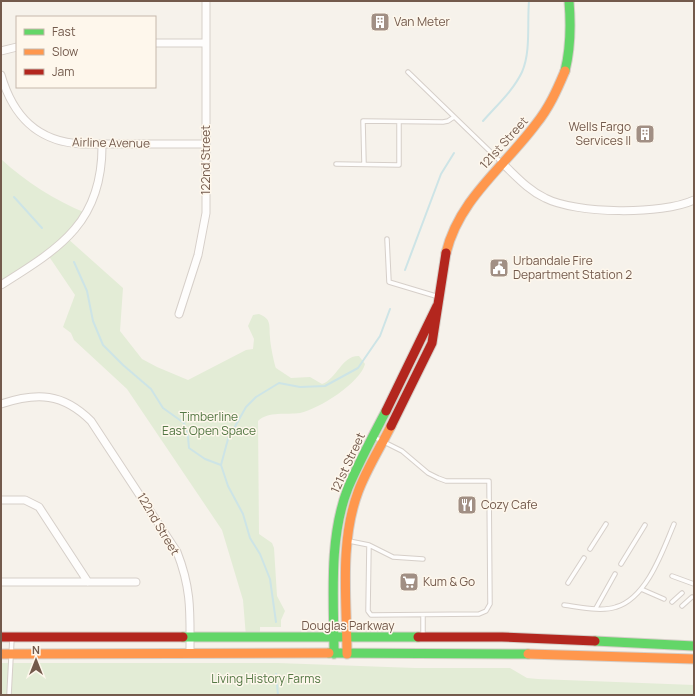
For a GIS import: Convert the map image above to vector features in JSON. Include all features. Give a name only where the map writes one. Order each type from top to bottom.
[{"type":"main road","name":"121st Street","points":[[346,654],[348,540],[353,509],[358,492],[432,344],[437,326],[445,256],[456,224],[473,196],[538,124],[556,94],[566,66],[570,49],[571,32],[569,1]]},
{"type":"main road","name":"121st Street","points":[[334,654],[336,542],[341,506],[348,488],[428,326],[440,297]]},
{"type":"main road","name":"Douglas Parkway","points":[[1,637],[522,638],[694,646]]},
{"type":"main road","points":[[1,654],[512,653],[694,659]]},
{"type":"street","name":"122nd Street","points":[[178,314],[198,255],[203,234],[206,205],[206,1]]},
{"type":"street","points":[[156,43],[206,43]]},
{"type":"street","points":[[1,52],[16,47]]},
{"type":"street","name":"Airline Avenue","points":[[1,75],[9,98],[15,109],[39,132],[63,142],[102,144],[206,144]]},
{"type":"street","points":[[1,285],[52,252],[78,225],[94,194],[101,162],[102,144]]},
{"type":"street","points":[[502,163],[533,191],[549,200],[566,206],[589,209],[652,209],[676,206],[694,200]]},
{"type":"street","name":"122nd Street","points":[[1,404],[34,396],[55,398],[84,413],[97,428],[177,552],[183,568],[190,600],[190,654]]},
{"type":"street","points":[[1,500],[25,500],[39,508],[88,582]]},
{"type":"street","points":[[1,582],[136,582]]},
{"type":"lane","points":[[408,72],[502,163]]},
{"type":"lane","points":[[364,164],[363,121],[443,122],[454,117]]},
{"type":"lane","points":[[336,164],[399,164],[399,122]]},
{"type":"lane","points":[[388,239],[389,282],[440,297]]},
{"type":"lane","points":[[368,545],[369,613],[479,614],[488,608],[490,604],[489,481],[446,481],[438,478],[428,473],[402,451],[374,436]]},
{"type":"lane","points":[[590,549],[606,524]]},
{"type":"lane","points":[[564,605],[615,608],[624,604],[641,589],[659,558],[674,524]]},
{"type":"lane","points":[[621,564],[645,525]]},
{"type":"lane","points":[[348,540],[368,545],[393,557],[423,559]]},
{"type":"lane","points":[[568,583],[584,558]]},
{"type":"lane","points":[[596,608],[615,574]]},
{"type":"lane","points":[[672,576],[693,583]]},
{"type":"lane","points":[[688,587],[693,583]]},
{"type":"lane","points":[[641,589],[664,599]]},
{"type":"lane","points":[[672,602],[682,593]]},
{"type":"lane","points":[[682,606],[692,597]]},
{"type":"lane","points":[[423,614],[423,638]]},
{"type":"lane","points":[[9,695],[12,637]]},
{"type":"green space","name":"Timberline East Open Space","points":[[1,159],[41,190],[86,213],[67,238],[123,288],[120,331],[142,359],[188,380],[246,350],[253,349],[254,339],[248,326],[253,315],[259,314],[266,318],[269,323],[273,358],[276,368],[291,378],[310,377],[322,384],[332,377],[348,359],[359,356],[365,364],[362,371],[347,387],[328,401],[308,411],[267,416],[258,421],[259,534],[272,543],[274,548],[277,596],[285,611],[281,620],[281,627],[260,627],[260,637],[246,637],[243,600],[222,530],[127,389],[74,340],[71,333],[63,327],[75,295],[48,255],[1,285]]},
{"type":"green space","name":"Living History Farms","points":[[1,663],[278,663],[415,668],[510,668],[527,678],[694,685],[694,695],[1,695]]},
{"type":"waterway","points":[[483,121],[509,92],[522,72],[528,47],[529,1]]},
{"type":"waterway","points":[[405,270],[441,174],[454,153]]},
{"type":"waterway","points":[[14,197],[42,228]]},
{"type":"waterway","points":[[74,262],[87,291],[93,321],[103,345],[123,365],[151,389],[163,408],[184,423],[189,448],[205,459],[221,465]]},
{"type":"waterway","points":[[276,622],[270,579],[260,554],[250,538],[243,514],[228,486],[221,465],[228,439],[246,407],[256,397],[279,383],[300,387],[325,386],[358,368],[380,336],[390,309]]},
{"type":"waterway","points":[[276,674],[278,695]]},
{"type":"traffic: fast","points":[[565,71],[570,36],[569,1]]},
{"type":"traffic: fast","points":[[334,654],[333,591],[337,528],[352,478],[386,411]]},
{"type":"traffic: fast","points":[[183,637],[418,637]]},
{"type":"traffic: fast","points":[[595,641],[694,646]]},
{"type":"traffic: fast","points":[[329,653],[528,654]]},
{"type":"traffic: slow","points":[[446,253],[452,234],[461,216],[484,184],[541,118],[565,71]]},
{"type":"traffic: slow","points":[[347,654],[345,573],[348,532],[352,511],[365,476],[391,426]]},
{"type":"traffic: slow","points":[[1,654],[329,653]]},
{"type":"traffic: slow","points":[[528,654],[694,659]]},
{"type":"traffic: jam","points":[[391,426],[432,343],[446,253]]},
{"type":"traffic: jam","points":[[386,411],[437,306]]},
{"type":"traffic: jam","points":[[1,637],[183,637]]},
{"type":"traffic: jam","points":[[418,637],[502,637],[595,641]]},
{"type":"place","name":"Van Meter","points":[[380,22]]},
{"type":"place","name":"Wells Fargo Services II","points":[[645,134]]},
{"type":"place","name":"Urbandale Fire Department Station 2","points":[[499,268]]},
{"type":"place","name":"Cozy Cafe","points":[[467,505]]},
{"type":"place","name":"Kum & Go","points":[[409,582]]}]
